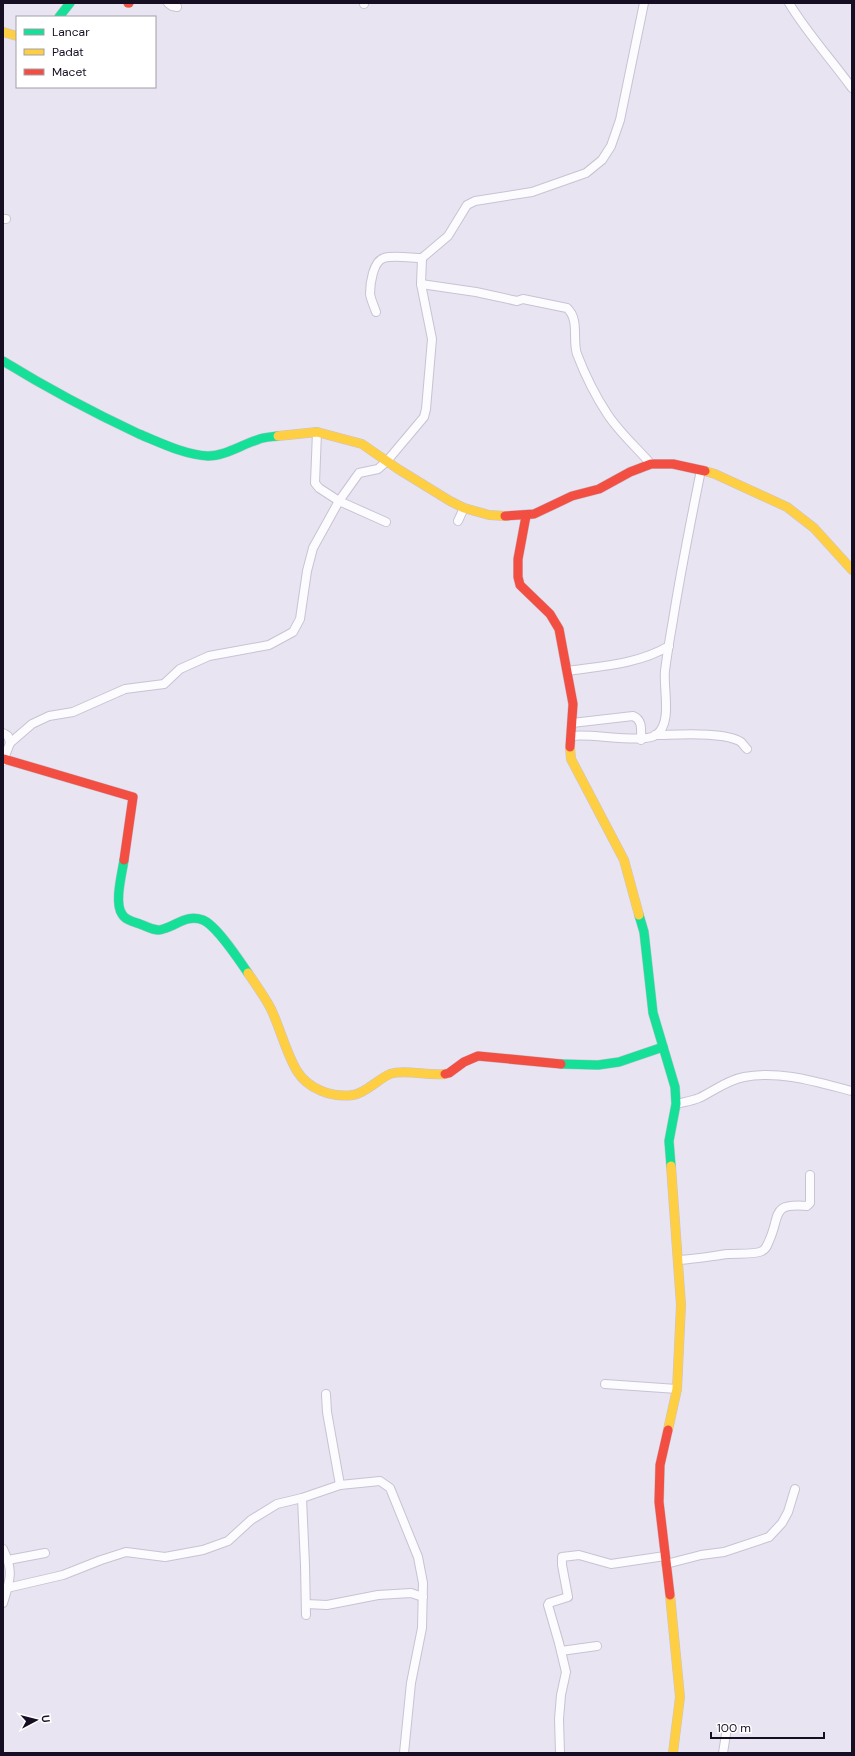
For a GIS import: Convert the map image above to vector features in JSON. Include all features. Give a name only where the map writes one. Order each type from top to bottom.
[{"type":"street","points":[[60,16],[70,3]]},
{"type":"street","points":[[168,3],[177,7]]},
{"type":"street","points":[[376,312],[370,295],[372,280],[377,264],[384,258],[422,258],[448,236],[467,205],[475,200],[532,192],[586,173],[602,160],[611,146],[620,120],[644,3]]},
{"type":"street","points":[[789,3],[800,21],[828,55],[852,88]]},
{"type":"street","points":[[3,32],[16,36]]},
{"type":"street","points":[[422,258],[421,284],[432,339],[424,417],[387,461],[378,469],[359,473],[339,501],[313,548],[307,571],[300,619],[293,632],[269,645],[209,656],[180,669],[164,684],[125,689],[73,712],[49,716],[32,724],[10,743],[3,760],[133,797],[118,898],[119,908],[124,916],[153,929],[168,928],[177,922],[189,918],[200,918],[213,926],[249,974],[271,1008],[297,1071],[308,1084],[324,1092],[340,1096],[355,1095],[391,1074],[409,1072],[433,1075],[449,1073],[464,1062],[478,1056],[570,1066],[598,1065],[619,1062],[663,1047]]},
{"type":"street","points":[[421,284],[476,292],[517,301],[523,299],[567,308],[573,313],[575,320],[577,353],[599,398],[609,416],[651,464]]},
{"type":"street","points":[[3,361],[34,380],[107,419],[165,445],[194,454],[209,456],[222,454],[258,439],[317,432],[362,444],[410,477],[464,508],[489,515],[512,518],[526,516],[545,510],[572,496],[599,489],[630,472],[651,464],[673,464],[701,470],[715,474],[787,507],[814,528],[852,570]]},
{"type":"street","points":[[317,432],[315,483],[319,488],[339,501],[386,522]]},
{"type":"street","points":[[655,736],[662,728],[666,719],[665,672],[682,564],[701,470]]},
{"type":"street","points":[[458,521],[464,508]]},
{"type":"street","points":[[526,516],[517,569],[520,585],[550,614],[560,630],[573,704],[570,752],[574,765],[624,860],[644,932],[653,1013],[675,1087],[676,1104],[669,1141],[679,1260],[681,1305],[677,1389],[660,1465],[659,1502],[674,1624],[680,1697],[673,1753]]},
{"type":"street","points":[[567,671],[620,664],[656,653],[669,646]]},
{"type":"street","points":[[572,723],[632,716],[638,718],[641,722],[641,740]]},
{"type":"street","points":[[3,733],[8,736],[10,743]]},
{"type":"street","points":[[572,736],[582,734],[641,740],[655,736],[694,734],[727,737],[740,742],[747,749]]},
{"type":"street","points":[[676,1104],[698,1099],[721,1086],[743,1077],[775,1075],[809,1080],[852,1091]]},
{"type":"street","points":[[679,1260],[760,1252],[766,1248],[773,1233],[779,1210],[784,1206],[791,1204],[807,1206],[810,1203],[810,1175]]},
{"type":"street","points":[[604,1384],[677,1389]]},
{"type":"street","points":[[326,1394],[327,1412],[340,1484]]},
{"type":"street","points":[[7,1588],[63,1575],[126,1552],[165,1557],[203,1550],[228,1541],[251,1520],[277,1504],[302,1498],[340,1484],[380,1481],[390,1488],[418,1557],[423,1583],[422,1628],[411,1683],[404,1753]]},
{"type":"street","points":[[560,1753],[559,1719],[561,1695],[566,1672],[548,1605],[549,1603],[568,1597],[562,1557],[579,1555],[610,1564],[666,1560],[724,1552],[769,1537],[782,1523],[788,1512],[795,1489]]},
{"type":"street","points":[[302,1498],[306,1615]]},
{"type":"street","points":[[3,1549],[11,1569],[11,1578],[3,1603]]},
{"type":"street","points":[[8,1560],[45,1553]]},
{"type":"street","points":[[306,1604],[327,1605],[378,1595],[411,1593],[422,1597]]},
{"type":"street","points":[[561,1651],[596,1646]]},
{"type":"street","points":[[723,1753],[726,1734]]},
{"type":"traffic: fast","points":[[60,16],[70,3]]},
{"type":"traffic: fast","points":[[3,361],[104,417],[139,434],[173,448],[191,453],[214,456],[259,439],[278,436]]},
{"type":"traffic: fast","points":[[124,860],[119,888],[119,903],[120,909],[125,918],[155,930],[161,930],[187,919],[197,918],[203,920],[209,923],[221,936],[248,973]]},
{"type":"traffic: fast","points":[[639,915],[644,932],[653,1013],[675,1087],[676,1104],[669,1141],[671,1166]]},
{"type":"traffic: fast","points":[[561,1064],[598,1065],[619,1062],[663,1047]]},
{"type":"traffic: slow","points":[[3,32],[16,36]]},
{"type":"traffic: slow","points":[[278,436],[317,432],[362,444],[398,469],[450,501],[464,508],[489,515],[505,516]]},
{"type":"traffic: slow","points":[[705,471],[715,474],[787,507],[814,528],[852,570]]},
{"type":"traffic: slow","points":[[570,747],[571,759],[624,860],[639,915]]},
{"type":"traffic: slow","points":[[248,973],[271,1009],[297,1071],[307,1083],[321,1091],[337,1095],[353,1095],[363,1092],[390,1074],[402,1072],[445,1074]]},
{"type":"traffic: slow","points":[[668,1430],[677,1389],[681,1305],[671,1166]]},
{"type":"traffic: slow","points":[[670,1595],[680,1697],[673,1753]]},
{"type":"traffic: jam","points":[[505,516],[534,514],[572,496],[599,489],[630,472],[651,464],[673,464],[705,471]]},
{"type":"traffic: jam","points":[[526,516],[518,559],[518,577],[520,585],[550,614],[559,629],[573,704],[570,747]]},
{"type":"traffic: jam","points":[[4,759],[133,797],[124,860]]},
{"type":"traffic: jam","points":[[445,1074],[449,1073],[464,1062],[478,1056],[561,1064]]},
{"type":"traffic: jam","points":[[668,1430],[660,1465],[659,1502],[670,1595]]}]
